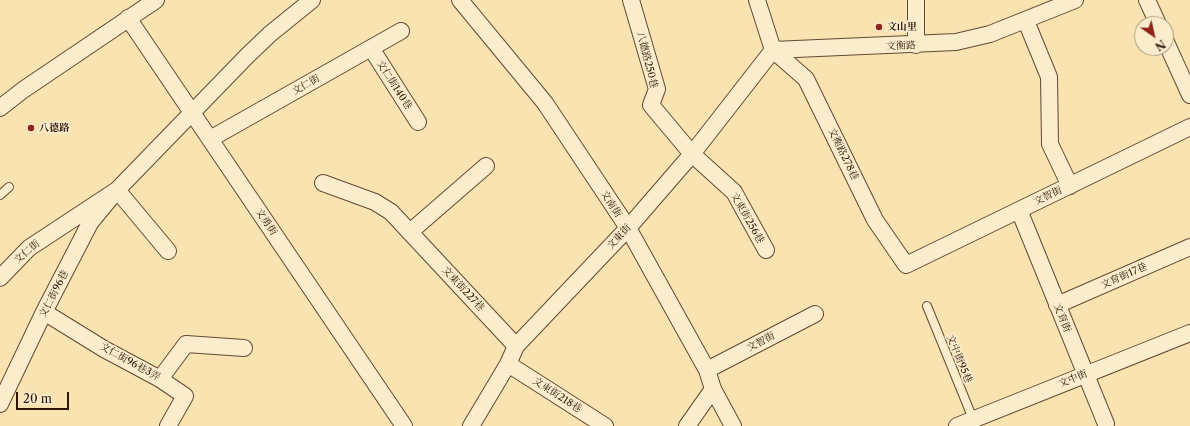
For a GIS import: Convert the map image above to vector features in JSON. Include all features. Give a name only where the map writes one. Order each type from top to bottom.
[{"type":"street","points":[[0,108],[23,90],[156,0]]},
{"type":"street","name":"文仁街","points":[[0,278],[29,248],[117,190],[270,34],[312,0]]},
{"type":"street","name":"文南街","points":[[460,0],[545,103],[628,228],[707,370],[713,389],[733,426]]},
{"type":"street","name":"八德路250巷","points":[[631,0],[657,89],[651,105],[692,154]]},
{"type":"street","points":[[757,0],[773,50]]},
{"type":"street","points":[[916,0],[916,45]]},
{"type":"street","name":"文衡路","points":[[773,50],[916,45],[956,42],[990,34],[1026,21],[1075,0]]},
{"type":"street","points":[[1147,0],[1154,16]]},
{"type":"street","name":"文勇街","points":[[128,18],[404,426]]},
{"type":"street","points":[[1026,21],[1049,77],[1050,144],[1070,186]]},
{"type":"street","name":"文仁街","points":[[210,139],[401,31]]},
{"type":"street","name":"文仁街140巷","points":[[371,48],[418,122]]},
{"type":"street","name":"文東街","points":[[471,426],[508,364],[516,346],[628,228],[692,154],[773,50]]},
{"type":"street","name":"文衡路278巷","points":[[773,50],[806,79],[875,220],[906,265]]},
{"type":"street","points":[[1172,56],[1190,95]]},
{"type":"street","name":"文智街","points":[[906,265],[1190,127]]},
{"type":"street","name":"文東街256巷","points":[[692,154],[734,192],[766,250]]},
{"type":"street","points":[[410,232],[486,166]]},
{"type":"street","name":"文東街227巷","points":[[322,183],[375,202],[391,212],[516,346]]},
{"type":"street","points":[[117,190],[168,251]]},
{"type":"street","name":"文仁街96巷","points":[[0,404],[44,312],[90,222],[117,190]]},
{"type":"street","name":"文育街","points":[[1019,210],[1106,424]]},
{"type":"street","name":"文育街17巷","points":[[1057,305],[1190,247]]},
{"type":"street","name":"文仁街96巷3弄","points":[[44,312],[104,349],[160,379],[185,396],[168,426]]},
{"type":"street","name":"文智街","points":[[707,370],[815,314]]},
{"type":"street","name":"文中街","points":[[957,426],[1190,333]]},
{"type":"street","points":[[160,379],[186,344],[244,348]]},
{"type":"street","name":"文東街218巷","points":[[508,364],[605,426]]},
{"type":"street","points":[[687,426],[713,389]]},
{"type":"lane","points":[[0,195],[9,187]]},
{"type":"lane","name":"文中街95巷","points":[[927,306],[973,419]]},
{"type":"place","name":"文山里","points":[[879,27]]},
{"type":"place","name":"八德路","points":[[31,128]]}]
